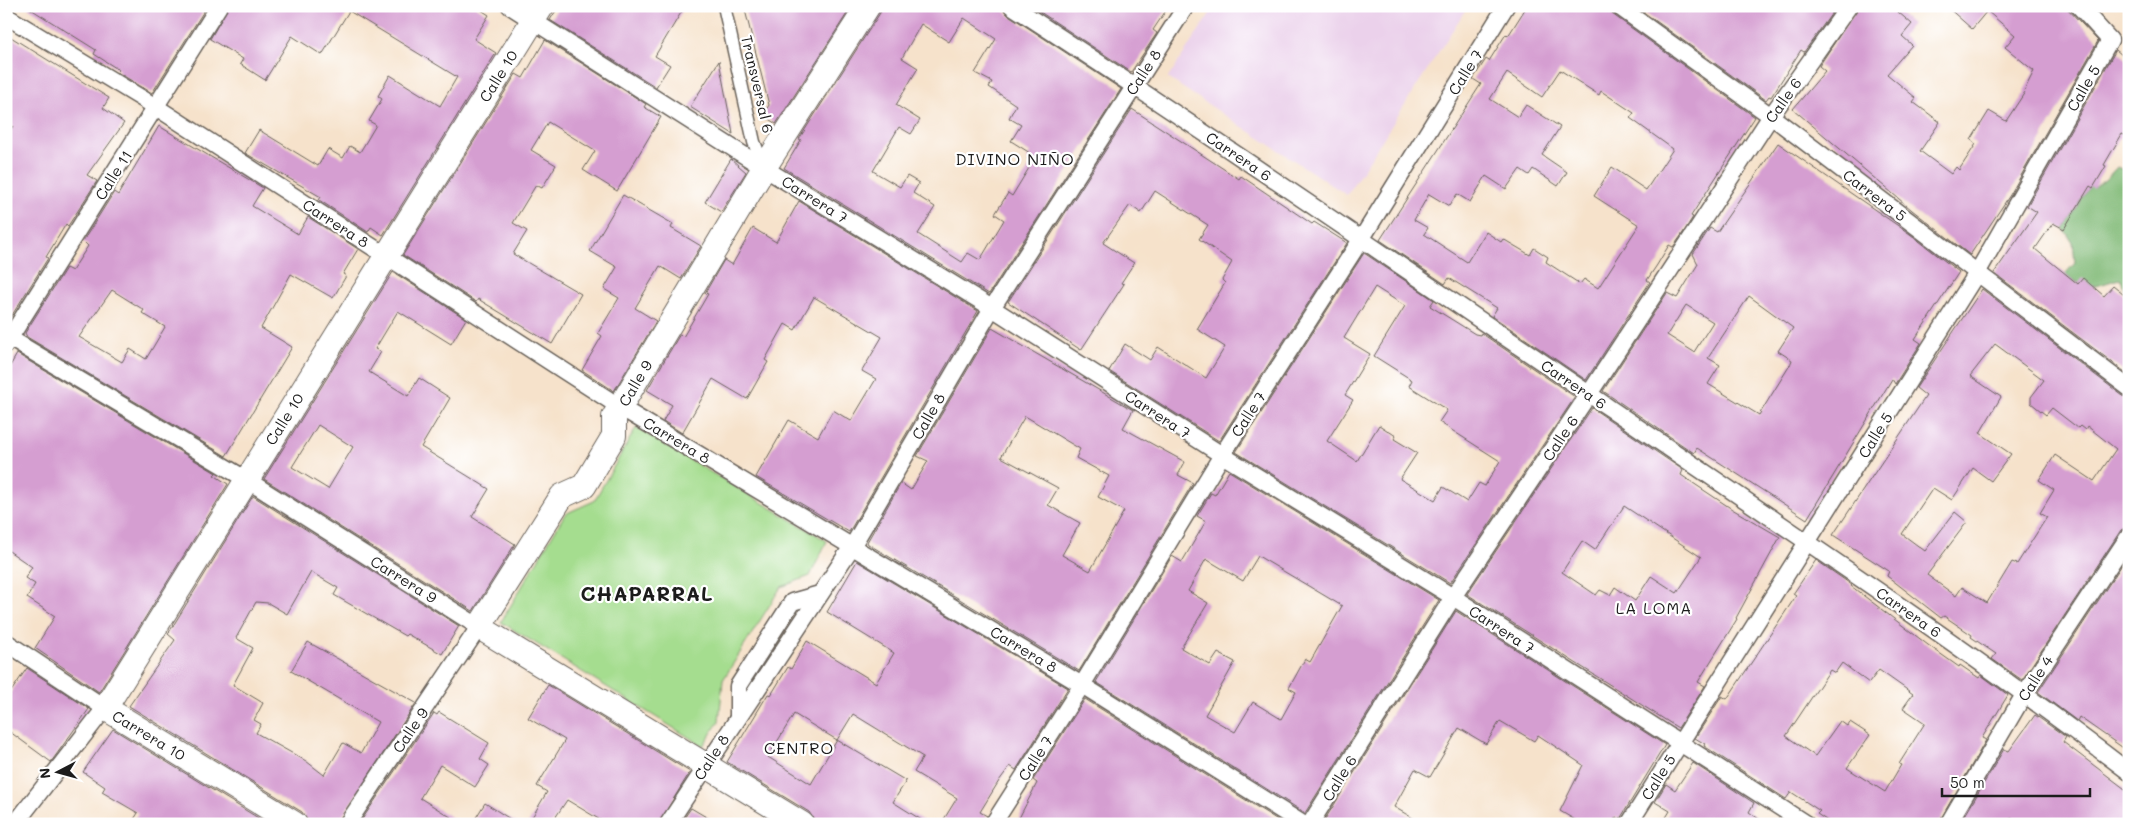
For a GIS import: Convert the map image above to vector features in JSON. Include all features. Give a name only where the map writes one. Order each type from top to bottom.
[{"type":"main road","name":"Calle 9","points":[[479,627],[562,496],[584,486],[614,436],[614,417],[764,168],[868,6]]},
{"type":"main road","name":"Calle 10","points":[[105,708],[537,14]]},
{"type":"main road","name":"Carrera 9","points":[[479,627],[802,824]]},
{"type":"main road","name":"Carrera 10","points":[[105,708],[295,824]]},
{"type":"street","name":"Calle 11","points":[[7,339],[219,6]]},
{"type":"street","name":"Carrera 7","points":[[510,6],[537,14],[764,168],[992,308],[1222,455],[1453,597],[1806,824]]},
{"type":"street","name":"Transversal 6","points":[[724,6],[754,142],[764,168]]},
{"type":"street","name":"Carrera 6","points":[[1012,6],[1134,85],[1362,238],[1807,542],[2025,693],[2129,772]]},
{"type":"street","name":"Calle 8","points":[[668,824],[853,545],[992,308],[1186,6]]},
{"type":"street","name":"Calle 7","points":[[993,824],[1082,685],[1222,455],[1362,238],[1506,6]]},
{"type":"street","name":"Carrera 5","points":[[1618,6],[1771,116],[2129,388]]},
{"type":"street","name":"Calle 6","points":[[1310,824],[1453,597],[1771,116],[1848,6]]},
{"type":"street","name":"Calle 5","points":[[1629,824],[1977,273],[2110,40],[2080,6]]},
{"type":"street","name":"Carrera 8","points":[[6,16],[156,107],[620,407],[853,545],[1082,685],[1303,824]]},
{"type":"street","name":"Carrera 9","points":[[7,339],[247,480],[479,627]]},
{"type":"street","name":"Calle 4","points":[[1948,824],[2025,693],[2129,536]]},
{"type":"street","name":"Calle 9","points":[[347,824],[479,627]]},
{"type":"street","name":"Carrera 10","points":[[6,642],[105,708]]},
{"type":"street","name":"Calle 10","points":[[15,824],[105,708]]},
{"type":"shaded area","points":[[1215,6],[1468,6],[1347,195],[1168,78]]},
{"type":"green space","points":[[2117,167],[2129,171],[2129,299],[2126,297],[2121,279],[2093,287],[2081,284],[2065,274],[2075,263],[2073,243],[2064,229],[2090,186],[2093,187],[2105,180]]},
{"type":"green space","points":[[636,428],[827,541],[810,576],[781,587],[723,680],[719,721],[703,746],[501,622],[565,514],[594,501]]},
{"type":"building","points":[[26,6],[207,6],[152,93],[117,72],[119,70],[94,54],[96,50]]},
{"type":"building","points":[[229,6],[475,6],[489,15],[474,39],[496,53],[383,235],[371,227],[368,232],[319,200],[321,197],[245,153],[259,130],[318,166],[328,149],[343,158],[350,146],[360,152],[376,125],[369,121],[382,99],[378,96],[390,75],[440,106],[457,77],[349,11],[322,55],[292,36],[265,80],[240,64],[243,59],[210,39]]},
{"type":"building","points":[[559,6],[685,6],[655,56],[670,65],[656,87],[550,20]]},
{"type":"building","points":[[744,6],[852,6],[776,124],[763,115],[769,105]]},
{"type":"building","points":[[882,6],[1002,6],[1007,14],[1121,89],[989,294],[784,168],[801,140],[799,139],[880,13]],"holes":[[[964,18],[996,39],[975,73],[992,82],[989,87],[1016,105],[1009,118],[1021,125],[1011,141],[1030,153],[1027,159],[1032,163],[1012,196],[1008,193],[995,214],[1004,220],[980,260],[968,253],[962,262],[918,234],[935,207],[913,193],[919,183],[907,176],[900,187],[873,171],[899,127],[911,134],[920,120],[896,105],[918,68],[902,58],[921,24],[949,42]]]},
{"type":"building","points":[[1031,6],[1169,6],[1153,30],[1157,33],[1131,72]]},
{"type":"building","points":[[1527,6],[1608,6],[1612,14],[1755,117],[1691,216],[1693,217],[1681,236],[1673,247],[1669,245],[1647,280],[1650,282],[1586,380],[1492,316],[1497,308],[1449,278],[1445,284],[1380,240],[1481,84],[1473,79],[1486,59],[1489,61],[1506,34],[1508,36]],"holes":[[[1560,70],[1599,95],[1601,91],[1634,113],[1630,118],[1673,149],[1646,190],[1612,167],[1594,196],[1639,225],[1598,288],[1584,279],[1580,284],[1546,262],[1548,257],[1534,248],[1530,255],[1503,239],[1501,242],[1486,232],[1467,262],[1424,234],[1428,228],[1414,220],[1429,194],[1449,206],[1457,194],[1470,202],[1486,176],[1506,189],[1520,169],[1529,175],[1533,169],[1558,186],[1567,172],[1542,155],[1560,127],[1526,105],[1518,117],[1490,99],[1507,73],[1542,97]]]},
{"type":"building","points":[[1635,6],[1837,6],[1804,52],[1801,50],[1771,97],[1769,96],[1766,100]]},
{"type":"building","points":[[1859,6],[1891,6],[1912,24],[1902,36],[1912,45],[1887,74],[1916,98],[1913,102],[1940,122],[1920,151],[1951,174],[1956,167],[1959,170],[1976,144],[1971,140],[1989,111],[2006,121],[2025,92],[2034,71],[2005,47],[2015,35],[1987,11],[1972,29],[1946,6],[2065,6],[2098,41],[2010,195],[1970,255],[1912,210],[1793,109],[1825,71],[1819,66]]},
{"type":"building","points":[[6,34],[109,98],[103,108],[124,123],[87,175],[97,181],[68,226],[66,224],[46,257],[48,258],[7,323],[6,136],[13,126],[6,121]]},
{"type":"building","points":[[545,40],[646,104],[644,107],[661,117],[617,191],[583,170],[595,151],[548,122],[531,150],[556,165],[542,188],[536,185],[513,223],[527,231],[513,254],[581,294],[552,344],[478,299],[476,302],[403,255],[516,74],[523,78]]},
{"type":"building","points":[[2116,50],[2129,61],[2129,137],[2122,134],[2093,188],[2090,186],[2064,229],[2053,223],[2035,249],[2078,284],[2083,278],[2104,296],[2113,286],[2129,299],[2129,375],[1994,273],[2037,212],[2027,206]]},
{"type":"building","points":[[719,61],[733,134],[690,107]]},
{"type":"building","points":[[1132,109],[1239,179],[1241,176],[1312,224],[1314,222],[1347,243],[1219,441],[1109,371],[1125,344],[1150,360],[1158,347],[1206,378],[1225,347],[1197,329],[1225,283],[1222,280],[1232,262],[1199,239],[1208,225],[1155,191],[1141,213],[1130,205],[1103,243],[1134,263],[1121,283],[1124,284],[1081,350],[1008,302]]},
{"type":"building","points":[[159,126],[263,188],[252,206],[298,234],[308,217],[358,249],[343,274],[346,276],[333,298],[291,274],[261,328],[292,347],[226,456],[27,337],[25,333],[66,268],[72,271],[88,246],[83,241],[114,192],[118,195]],"holes":[[[112,290],[144,310],[142,313],[165,327],[146,359],[130,349],[122,362],[79,337]]]},
{"type":"building","points":[[1778,143],[1910,234],[1959,272],[1915,339],[1921,343],[1895,384],[1892,379],[1807,519],[1697,448],[1694,453],[1603,391],[1667,293],[1677,298],[1698,264],[1693,254],[1710,228],[1717,232]],"holes":[[[1749,296],[1793,328],[1778,351],[1792,360],[1759,415],[1708,384],[1720,365],[1708,358]],[[1686,305],[1713,322],[1694,352],[1667,335]]]},
{"type":"building","points":[[731,159],[746,172],[721,212],[705,202]]},
{"type":"building","points":[[623,195],[673,224],[671,228],[701,246],[681,279],[660,266],[635,308],[656,321],[614,391],[582,370],[602,336],[598,333],[619,298],[604,289],[617,267],[590,251]]},
{"type":"building","points":[[799,201],[978,311],[849,532],[756,477],[789,420],[818,437],[833,410],[851,421],[876,379],[862,371],[882,337],[814,297],[795,330],[785,324],[765,360],[768,362],[747,399],[713,379],[682,433],[663,421],[672,405],[647,390],[680,334],[683,337],[708,294],[705,293],[724,260],[732,265],[753,228],[776,242]]},
{"type":"building","points":[[1364,253],[1434,300],[1430,306],[1475,334],[1480,335],[1481,333],[1575,397],[1450,583],[1236,452]],"holes":[[[1375,287],[1405,306],[1374,356],[1412,380],[1409,386],[1447,410],[1439,422],[1500,461],[1485,486],[1479,483],[1467,502],[1443,487],[1435,500],[1400,479],[1417,453],[1394,439],[1396,436],[1379,425],[1357,461],[1327,441],[1353,400],[1345,395],[1370,354],[1344,338]]]},
{"type":"building","points":[[393,272],[466,319],[451,344],[398,311],[375,349],[381,352],[369,372],[408,396],[419,378],[450,398],[421,447],[489,489],[472,517],[515,544],[473,611],[264,479]],"holes":[[[318,425],[353,447],[328,489],[292,467]]]},
{"type":"building","points":[[1982,289],[2123,396],[2129,398],[2129,526],[2121,530],[2022,680],[1992,659],[1996,654],[1971,637],[1972,635],[1944,616],[1941,618],[1887,576],[1889,571],[1833,535],[1926,396],[1916,388]],"holes":[[[1995,344],[2044,380],[2031,397],[2031,403],[2046,415],[2052,408],[2078,428],[2080,426],[2085,430],[2087,426],[2116,449],[2094,481],[2055,455],[2039,480],[2054,490],[2040,513],[2047,517],[2017,564],[2012,562],[1987,603],[1962,587],[1956,596],[1927,575],[1967,522],[1955,512],[1925,551],[1902,534],[1933,488],[1952,500],[1973,468],[1991,481],[2011,454],[1980,433],[2001,397],[1970,376]]]},
{"type":"building","points":[[992,328],[1133,410],[1123,428],[1185,462],[1178,475],[1193,483],[1079,671],[868,544],[867,542],[901,483],[911,490],[928,461],[917,456]],"holes":[[[1025,416],[1080,449],[1076,458],[1109,476],[1098,497],[1124,511],[1090,571],[1062,555],[1080,523],[1048,505],[1058,488],[1001,457]]]},
{"type":"building","points":[[17,354],[216,473],[214,475],[228,484],[99,692],[35,648],[55,616],[27,598],[35,584],[25,578],[32,567],[6,549],[6,373]]},
{"type":"building","points":[[1592,408],[1683,470],[1681,475],[1732,509],[1780,537],[1737,619],[1698,682],[1705,686],[1678,728],[1467,594]],"holes":[[[1624,506],[1701,557],[1677,593],[1651,576],[1635,601],[1615,587],[1610,595],[1600,590],[1596,595],[1562,572],[1582,541],[1595,550]]]},
{"type":"building","points":[[1229,471],[1439,600],[1305,813],[1096,682],[1172,556],[1182,562],[1206,521],[1197,516],[1211,493],[1215,495]],"holes":[[[1258,556],[1342,606],[1310,662],[1305,659],[1289,688],[1296,692],[1281,719],[1253,702],[1235,732],[1205,715],[1235,662],[1218,653],[1210,665],[1181,648],[1208,603],[1188,591],[1206,559],[1243,581]]]},
{"type":"building","points":[[253,496],[459,626],[442,654],[407,634],[405,636],[334,595],[338,588],[311,572],[287,614],[268,603],[256,602],[236,638],[253,648],[233,685],[263,703],[254,720],[261,724],[256,733],[306,761],[324,775],[343,743],[361,753],[378,722],[291,671],[308,642],[416,703],[337,824],[309,824],[302,812],[129,706],[175,640],[168,634]]},
{"type":"building","points":[[2129,554],[2129,752],[2079,717],[2077,721],[2038,692]]},
{"type":"building","points":[[1816,560],[1852,585],[1959,667],[1960,665],[1979,678],[1981,675],[2008,695],[1982,738],[1986,740],[1938,824],[1832,824],[1817,814],[1820,811],[1791,792],[1786,799],[1704,746],[1705,744],[1695,738],[1722,696],[1727,699],[1796,596],[1793,594]],"holes":[[[1842,663],[1869,683],[1879,670],[1913,694],[1903,708],[1925,723],[1899,764],[1901,765],[1885,792],[1847,768],[1870,735],[1850,722],[1847,726],[1840,721],[1815,756],[1786,736],[1830,670],[1835,673]]]},
{"type":"building","points":[[857,561],[1068,688],[1016,770],[1010,766],[999,781],[980,812],[987,816],[983,824],[941,824],[957,798],[914,772],[923,757],[853,714],[837,740],[906,781],[893,802],[928,824],[817,824],[809,812],[727,762],[768,694],[771,695],[788,667],[791,669],[807,641],[876,683],[894,653],[827,612]],"holes":[[[794,714],[837,740],[811,784],[768,757]]]},
{"type":"building","points":[[1456,611],[1665,745],[1620,819],[1616,817],[1612,824],[1582,824],[1560,811],[1583,765],[1538,735],[1534,741],[1500,721],[1486,744],[1459,728],[1430,777],[1415,769],[1394,807],[1423,824],[1322,824]]},
{"type":"building","points":[[27,668],[89,709],[51,762],[6,729],[6,699]]},
{"type":"building","points":[[548,685],[690,772],[658,824],[607,824],[567,800],[551,824],[528,824],[547,792],[537,786],[565,740],[528,718]]},
{"type":"building","points":[[1085,699],[1284,824],[1016,824],[1037,783],[1033,780]]},
{"type":"building","points":[[439,712],[489,743],[480,759],[489,765],[475,787],[440,765],[420,798],[462,824],[359,824],[434,713],[437,715]]},
{"type":"building","points":[[2035,715],[2066,737],[2063,742],[2129,792],[2129,824],[2021,824],[2011,817],[2007,824],[1960,824],[2004,749],[2009,751]]},
{"type":"building","points":[[113,729],[268,824],[131,824],[138,813],[102,792],[105,787],[83,772]]},
{"type":"building","points":[[1693,763],[1754,803],[1749,812],[1766,824],[1662,824],[1670,811],[1655,802],[1666,784],[1675,790]]},
{"type":"building","points":[[485,803],[518,824],[472,824]]},
{"type":"building","points":[[691,808],[718,824],[680,824]]},
{"type":"district","name":"DIVINO NIÑO","points":[[1015,158]]},
{"type":"district","name":"CHAPARRAL","points":[[647,593]]},
{"type":"district","name":"LA LOMA","points":[[1654,607]]},
{"type":"district","name":"CENTRO","points":[[799,747]]}]
